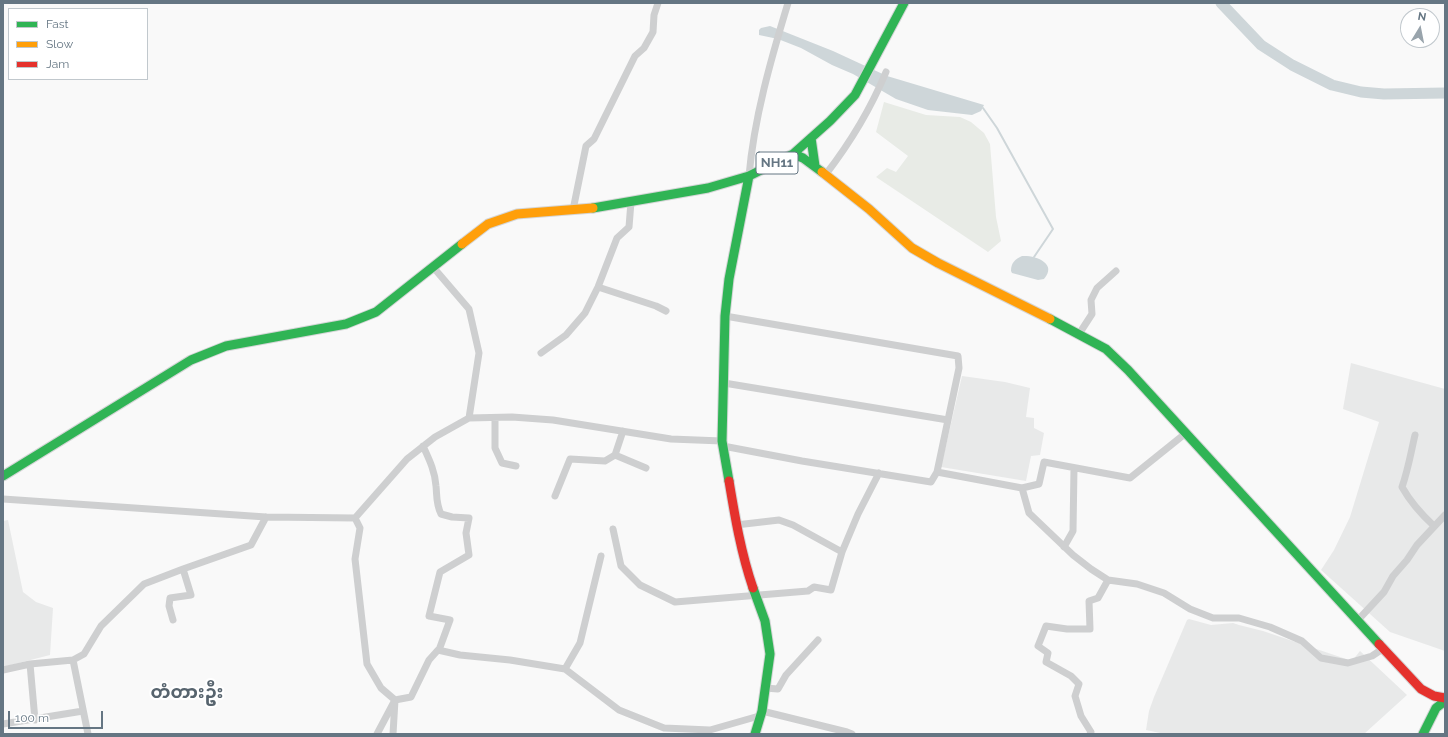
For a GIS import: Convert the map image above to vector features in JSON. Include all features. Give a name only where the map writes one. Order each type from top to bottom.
[{"type":"main road","points":[[793,154],[855,95],[903,6]]},
{"type":"main road","points":[[811,138],[815,166]]},
{"type":"main road","name":"NH11","points":[[3,476],[191,360],[226,346],[346,324],[376,312],[488,224],[517,214],[603,207],[708,188],[748,176],[793,154],[803,158],[826,174],[869,209],[912,248],[938,263],[1106,349],[1128,370],[1421,688],[1434,696],[1445,698]]},
{"type":"main road","points":[[748,176],[725,316],[722,444],[736,525],[746,566],[765,620],[770,654],[761,714],[755,734]]},
{"type":"main road","name":"NH11","points":[[1421,688],[1432,717]]},
{"type":"main road","points":[[1423,734],[1436,708],[1445,701]]},
{"type":"main road","points":[[1432,717],[1431,728],[1433,734]]},
{"type":"street","points":[[573,210],[586,146],[594,139],[635,56],[644,48],[653,32],[654,15],[658,3]]},
{"type":"street","points":[[748,176],[751,150],[776,43],[788,3]]},
{"type":"street","points":[[826,174],[841,155],[876,95],[886,72]]},
{"type":"street","points":[[541,353],[566,335],[585,313],[598,287],[617,238],[629,227],[632,202]]},
{"type":"street","points":[[433,267],[469,309],[479,353],[469,418]]},
{"type":"street","points":[[1079,334],[1092,314],[1091,300],[1097,288],[1116,271]]},
{"type":"street","points":[[598,287],[656,306],[666,311]]},
{"type":"street","points":[[3,499],[266,517],[355,518],[406,459],[435,437],[469,418],[512,417],[554,420],[671,439],[722,444],[802,461],[931,482],[937,472],[959,368],[958,356],[725,316]]},
{"type":"street","points":[[724,383],[948,420]]},
{"type":"street","points":[[495,418],[494,448],[502,463],[516,466]]},
{"type":"street","points":[[555,496],[570,459],[606,461],[615,455],[623,431]]},
{"type":"street","points":[[937,472],[1022,488],[1039,484],[1044,462],[1130,478],[1186,433]]},
{"type":"street","points":[[1415,435],[1407,473],[1402,487],[1411,503],[1421,515],[1434,526]]},
{"type":"street","points":[[395,700],[411,697],[429,660],[439,650],[450,620],[429,616],[440,572],[469,555],[466,533],[469,518],[452,517],[441,514],[437,506],[433,467],[423,446]]},
{"type":"street","points":[[615,455],[646,468]]},
{"type":"street","points":[[1064,547],[1073,531],[1074,468]]},
{"type":"street","points":[[613,529],[621,566],[640,585],[676,602],[808,590],[814,587],[831,590],[842,552],[858,514],[879,474]]},
{"type":"street","points":[[1022,488],[1029,513],[1064,547],[1091,569],[1108,580],[1137,584],[1164,593],[1190,609],[1213,618],[1239,618],[1270,627],[1302,641],[1321,658],[1348,663],[1372,656],[1384,648]]},
{"type":"street","points":[[1358,620],[1384,592],[1393,576],[1407,560],[1417,545],[1445,515]]},
{"type":"street","points":[[3,670],[30,664],[73,660],[84,654],[101,626],[144,584],[251,545],[266,517]]},
{"type":"street","points":[[355,518],[360,528],[355,559],[367,664],[381,688],[395,700]]},
{"type":"street","points":[[736,525],[779,520],[793,525],[842,552]]},
{"type":"street","points":[[565,669],[580,643],[601,556]]},
{"type":"street","points":[[173,620],[169,606],[170,598],[191,595],[183,569]]},
{"type":"street","points":[[1090,734],[1091,732],[1081,716],[1075,696],[1079,684],[1071,676],[1046,662],[1048,653],[1038,646],[1046,626],[1090,629],[1089,601],[1098,598],[1108,580]]},
{"type":"street","points":[[765,688],[778,689],[786,675],[818,640]]},
{"type":"street","points":[[439,650],[460,655],[510,660],[565,669],[619,710],[664,728],[710,730],[761,714],[852,734]]},
{"type":"street","points":[[73,660],[88,734]]},
{"type":"street","points":[[30,664],[35,720]]},
{"type":"street","points":[[377,734],[395,700]]},
{"type":"street","points":[[393,734],[395,700]]},
{"type":"street","points":[[3,724],[83,711]]},
{"type":"shaded area","points":[[770,26],[833,51],[887,76],[984,105],[981,111],[972,115],[928,110],[896,99],[853,74],[832,65],[801,48],[778,39],[759,35],[759,30],[761,28]]},
{"type":"shaded area","points":[[884,102],[926,115],[960,117],[971,122],[984,133],[990,144],[996,217],[1001,241],[988,252],[876,177],[887,168],[896,172],[908,156],[876,132]]},
{"type":"shaded area","points":[[1022,256],[1033,257],[1047,264],[1048,273],[1044,279],[1038,280],[1012,273],[1011,268],[1015,260]]},
{"type":"shaded area","points":[[1351,363],[1445,389],[1445,651],[1390,632],[1321,570],[1334,550],[1350,517],[1379,422],[1343,409]]},
{"type":"shaded area","points":[[962,376],[1005,382],[1030,388],[1026,417],[1034,418],[1034,428],[1044,433],[1040,455],[1031,456],[1026,481],[941,467]]},
{"type":"shaded area","points":[[8,520],[23,592],[36,602],[53,608],[50,655],[3,667],[3,521]]},
{"type":"shaded area","points":[[1189,619],[1211,625],[1233,623],[1263,631],[1352,661],[1360,651],[1407,695],[1364,734],[1165,734],[1146,730],[1149,711],[1154,697],[1187,620]]},
{"type":"waterway","points":[[1221,3],[1261,45],[1292,65],[1332,85],[1361,92],[1384,94],[1445,93]]},
{"type":"waterway","points":[[983,108],[997,128],[1053,229],[1034,257]]},
{"type":"traffic: fast","points":[[793,154],[830,121],[855,95],[904,3]]},
{"type":"traffic: fast","points":[[811,138],[815,166]]},
{"type":"traffic: fast","points":[[593,208],[708,188],[749,176],[793,154],[803,158],[822,172]]},
{"type":"traffic: fast","points":[[729,481],[722,441],[725,316],[729,279],[749,176]]},
{"type":"traffic: fast","points":[[3,476],[191,360],[226,346],[346,324],[376,312],[462,244]]},
{"type":"traffic: fast","points":[[1050,319],[1106,349],[1128,370],[1379,644]]},
{"type":"traffic: fast","points":[[753,588],[765,621],[770,654],[762,711],[755,734]]},
{"type":"traffic: fast","points":[[1423,734],[1436,708],[1445,701]]},
{"type":"traffic: slow","points":[[822,172],[869,209],[912,248],[938,263],[1050,319]]},
{"type":"traffic: slow","points":[[462,244],[488,224],[517,214],[593,208]]},
{"type":"traffic: jam","points":[[729,481],[742,548],[753,588]]},
{"type":"traffic: jam","points":[[1379,644],[1421,689],[1434,696],[1445,698]]},
{"type":"district","name":"တံတားဦး","points":[[187,693]]}]
